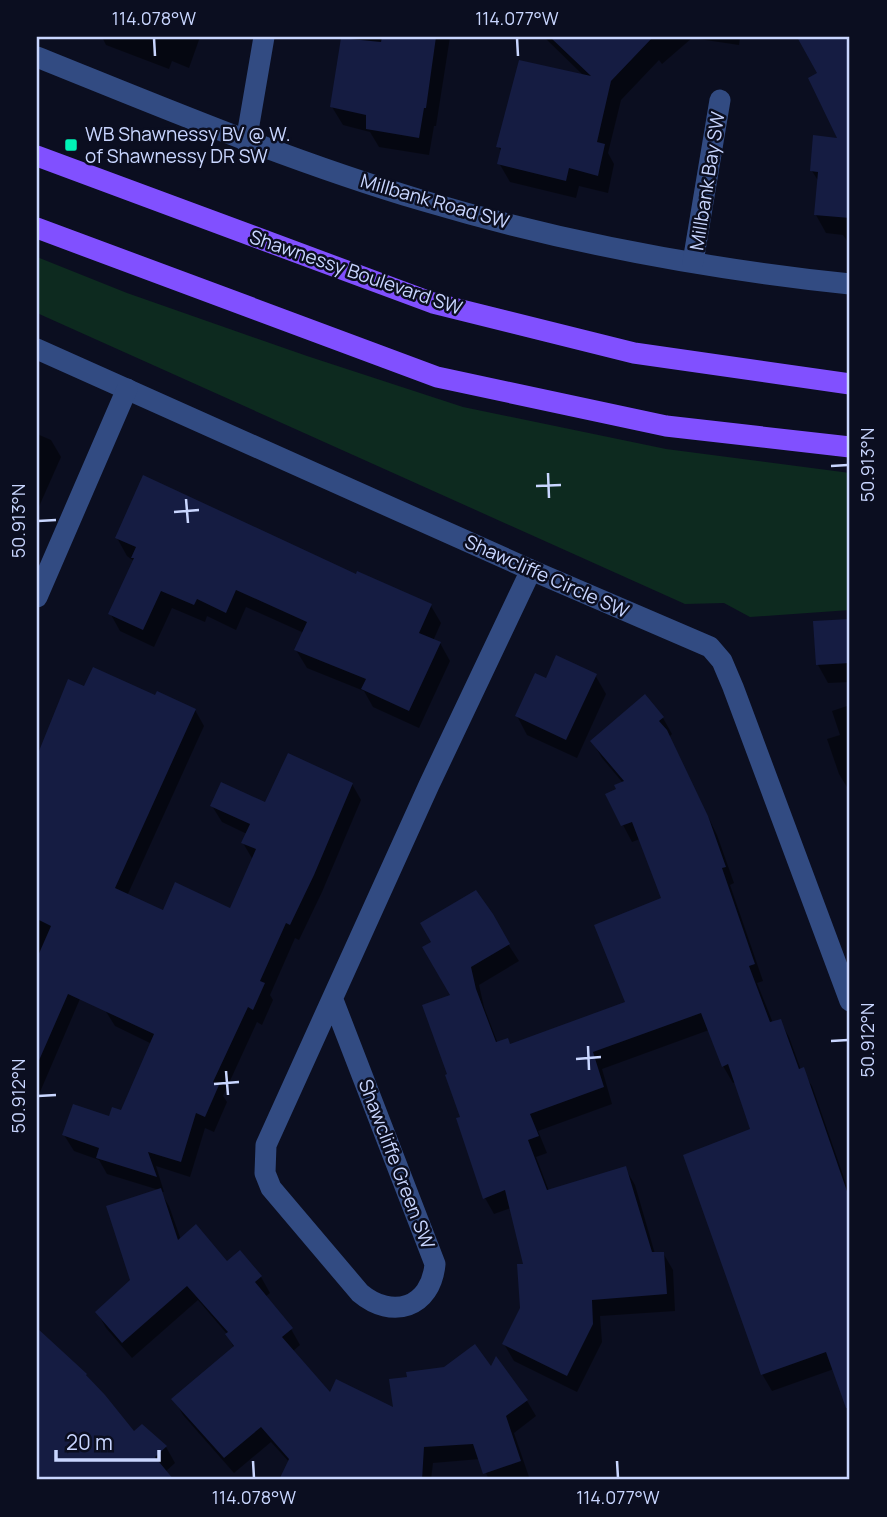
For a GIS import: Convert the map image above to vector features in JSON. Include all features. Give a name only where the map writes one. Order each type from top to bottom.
[{"type":"main road","name":"Shawnessy Boulevard SW","points":[[37,156],[433,303],[634,353],[850,384]]},
{"type":"main road","points":[[37,228],[437,377],[666,426],[850,447]]},
{"type":"street","points":[[246,142],[264,37]]},
{"type":"street","name":"Millbank Road SW","points":[[37,57],[246,142],[424,201],[543,231],[694,262],[780,277],[850,284]]},
{"type":"street","name":"Millbank Bay SW","points":[[694,262],[720,100]]},
{"type":"street","name":"Shawcliffe Circle SW","points":[[37,348],[531,570],[710,647],[722,661],[850,1001]]},
{"type":"street","points":[[37,597],[127,388]]},
{"type":"street","name":"Shawcliffe Green SW","points":[[333,1000],[435,1264],[434,1276],[423,1296],[400,1308],[385,1308],[371,1303],[360,1293],[271,1188],[265,1172],[266,1145],[429,785],[531,570]]},
{"type":"green space","points":[[37,257],[127,293],[463,407],[666,449],[850,473],[850,610],[750,617],[724,603],[685,604],[37,313]]},
{"type":"building","points":[[382,37],[436,37],[419,138],[366,129],[366,115],[330,107],[341,38],[381,42]]},
{"type":"building","points":[[550,37],[653,37],[611,81],[597,142],[605,144],[598,176],[569,168],[566,181],[497,164],[501,148],[496,147],[519,60],[591,76]]},
{"type":"building","points":[[797,37],[850,37],[850,218],[814,215],[818,172],[810,171],[813,135],[837,138],[808,78],[817,73]]},
{"type":"building","points":[[143,475],[356,574],[357,571],[432,604],[419,633],[441,642],[409,711],[361,689],[366,679],[294,650],[307,622],[236,590],[226,613],[197,599],[194,605],[161,591],[143,630],[108,614],[134,558],[131,558],[136,547],[115,538]]},
{"type":"building","points":[[850,619],[850,663],[816,665],[813,621]]},
{"type":"building","points":[[556,655],[597,674],[566,740],[515,716],[535,673],[546,678]]},
{"type":"building","points":[[93,667],[155,695],[157,691],[196,709],[115,888],[163,910],[175,882],[230,908],[256,849],[241,843],[250,824],[210,806],[221,782],[265,802],[288,753],[353,783],[314,875],[290,925],[286,923],[260,981],[265,983],[253,1010],[248,1007],[213,1082],[219,1085],[205,1117],[196,1113],[181,1162],[148,1152],[157,1177],[96,1158],[99,1148],[62,1135],[73,1104],[109,1116],[112,1107],[121,1110],[154,1034],[68,994],[37,1065],[37,958],[51,926],[37,919],[37,756],[68,679],[84,686]]},
{"type":"building","points":[[645,694],[664,717],[659,721],[667,730],[708,816],[726,867],[722,868],[755,964],[749,966],[770,1022],[781,1019],[799,1069],[804,1067],[850,1200],[850,1408],[846,1408],[826,1352],[761,1375],[683,1155],[750,1129],[728,1064],[722,1067],[701,1013],[593,1052],[604,1087],[530,1114],[539,1136],[528,1140],[547,1190],[626,1166],[652,1252],[664,1252],[667,1294],[592,1300],[593,1324],[567,1376],[502,1344],[520,1308],[517,1264],[523,1264],[505,1190],[483,1199],[456,1118],[460,1117],[422,1005],[450,995],[422,947],[431,942],[420,923],[476,890],[493,914],[510,944],[471,967],[476,989],[496,1042],[508,1038],[510,1044],[625,1002],[594,925],[661,898],[632,822],[621,826],[605,794],[616,789],[614,785],[624,781],[590,741]]},
{"type":"building","points":[[161,1188],[178,1240],[196,1224],[227,1261],[240,1250],[262,1276],[255,1282],[293,1328],[282,1337],[330,1392],[336,1379],[393,1407],[389,1379],[407,1377],[406,1372],[444,1367],[475,1344],[491,1366],[496,1356],[528,1400],[506,1416],[521,1461],[483,1474],[473,1444],[424,1447],[422,1480],[279,1480],[289,1459],[261,1427],[224,1458],[171,1399],[234,1346],[225,1334],[228,1332],[187,1286],[122,1343],[95,1312],[130,1280],[106,1206]]},
{"type":"building","points":[[37,1328],[87,1374],[134,1431],[142,1424],[167,1446],[155,1457],[174,1480],[37,1480]]},
{"type":"place","name":"WB Shawnessy BV @ W. of Shawnessy DR SW","points":[[71,145]]}]
